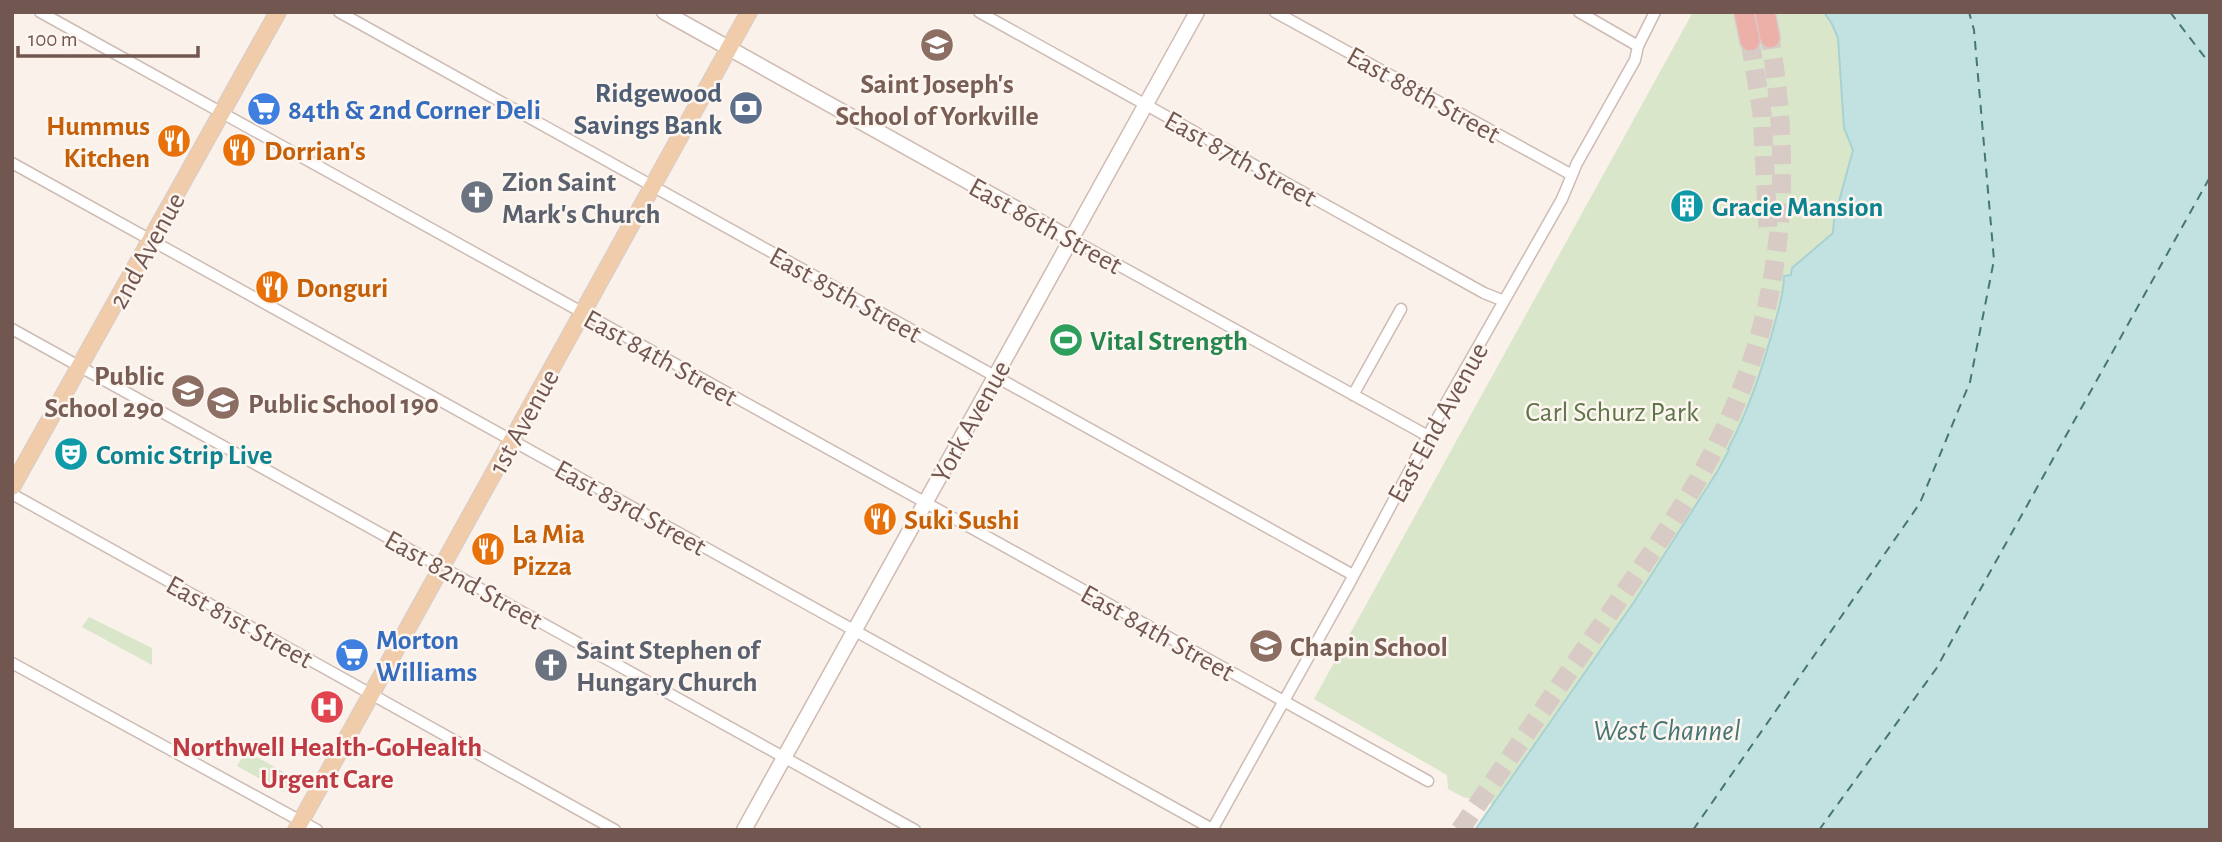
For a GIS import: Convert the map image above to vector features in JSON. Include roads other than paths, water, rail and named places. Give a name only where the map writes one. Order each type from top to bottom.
[{"type":"highway","points":[[1744,12],[1760,39],[1765,12]]},
{"type":"main road","name":"2nd Avenue","points":[[12,487],[278,12]]},
{"type":"main road","name":"East 86th Street","points":[[664,12],[1071,239]]},
{"type":"main road","name":"1st Avenue","points":[[299,825],[749,12]]},
{"type":"main road","name":"York Avenue","points":[[744,830],[1197,12]]},
{"type":"street","name":"East 84th Street","points":[[40,12],[1428,781]]},
{"type":"street","name":"East 85th Street","points":[[339,12],[1353,575]]},
{"type":"street","name":"East 87th Street","points":[[979,12],[1484,293],[1504,301]]},
{"type":"street","name":"East 88th Street","points":[[1275,12],[1572,175]]},
{"type":"street","points":[[1579,12],[1638,46]]},
{"type":"street","name":"East End Avenue","points":[[1213,829],[1428,436],[1562,199],[1577,163],[1635,60],[1638,46],[1655,12]]},
{"type":"street","name":"East 83rd Street","points":[[12,163],[1213,829]]},
{"type":"street","name":"East 86th Street","points":[[1071,239],[1428,436]]},
{"type":"street","points":[[1353,395],[1401,309]]},
{"type":"street","name":"East 82nd Street","points":[[12,329],[915,830]]},
{"type":"street","name":"East 81st Street","points":[[12,494],[615,830]]},
{"type":"street","points":[[12,663],[299,825],[317,830]]},
{"type":"water","name":"West Channel","points":[[1824,12],[2210,12],[2210,830],[1475,830],[1634,602],[1717,472],[1756,385],[1779,308],[1784,276],[1791,275],[1792,268],[1833,233],[1853,150],[1844,128],[1838,38]]},
{"type":"tunnel","points":[[1460,830],[1678,513],[1716,446],[1739,396],[1769,297],[1777,246],[1781,144],[1770,38]]},
{"type":"tunnel","points":[[1750,41],[1762,113],[1768,227]]},
{"type":"place","name":"Saint Joseph's School of Yorkville","points":[[937,45]]},
{"type":"place","name":"Ridgewood Savings Bank","points":[[746,108]]},
{"type":"place","name":"84th & 2nd Corner Deli","points":[[264,109]]},
{"type":"place","name":"Hummus Kitchen","points":[[174,141]]},
{"type":"place","name":"Dorrian's","points":[[239,150]]},
{"type":"place","name":"Zion Saint Mark's Church","points":[[477,197]]},
{"type":"place","name":"Gracie Mansion","points":[[1687,206]]},
{"type":"place","name":"Donguri","points":[[272,287]]},
{"type":"place","name":"Vital Strength","points":[[1066,340]]},
{"type":"place","name":"Public School 290","points":[[188,391]]},
{"type":"place","name":"Public School 190","points":[[223,403]]},
{"type":"place","name":"Comic Strip Live","points":[[71,454]]},
{"type":"place","name":"Suki Sushi","points":[[880,519]]},
{"type":"place","name":"La Mia Pizza","points":[[488,549]]},
{"type":"place","name":"Chapin School","points":[[1266,646]]},
{"type":"place","name":"Morton Williams","points":[[352,655]]},
{"type":"place","name":"Saint Stephen of Hungary Church","points":[[551,665]]},
{"type":"place","name":"Northwell Health-GoHealth Urgent Care","points":[[327,707]]},
{"type":"park label","name":"Carl Schurz Park","points":[[1612,411]]}]
